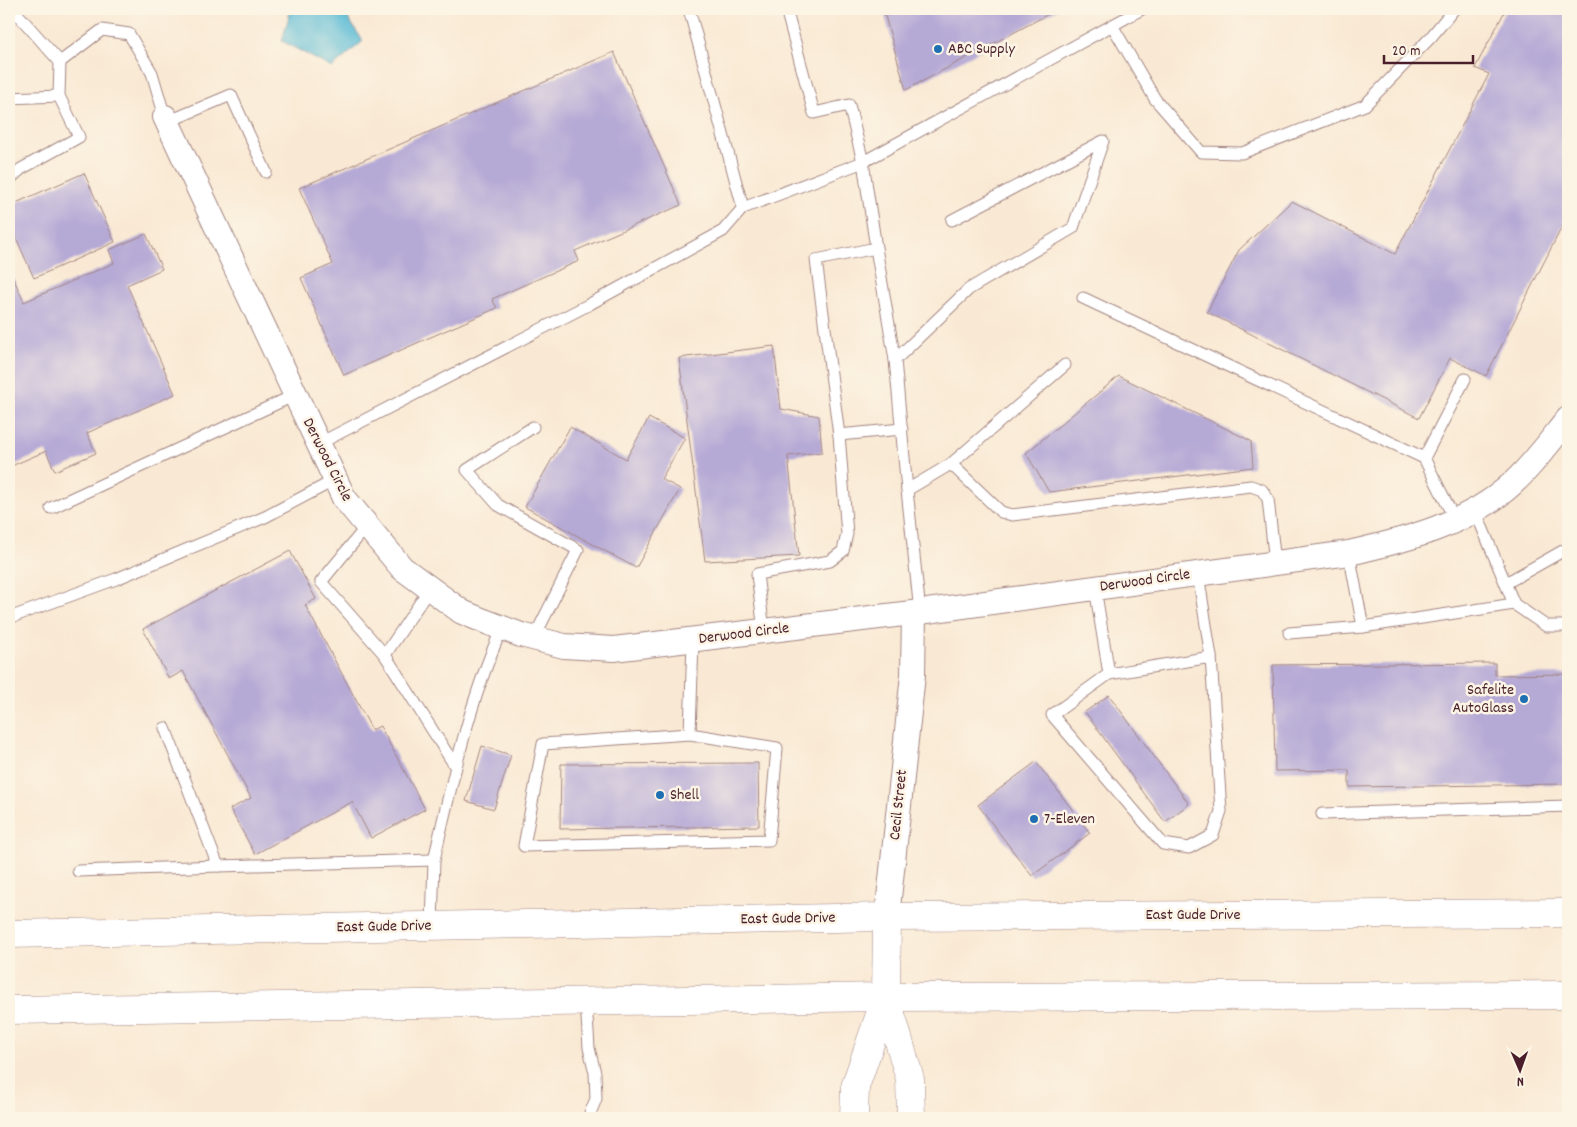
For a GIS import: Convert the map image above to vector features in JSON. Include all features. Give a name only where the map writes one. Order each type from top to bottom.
[{"type":"main road","name":"East Gude Drive","points":[[9,934],[887,917],[1568,912]]},
{"type":"main road","name":"Cecil Street","points":[[886,997],[887,917]]},
{"type":"main road","points":[[9,1010],[886,997],[1568,995]]},
{"type":"main road","points":[[854,1118],[855,1088],[886,997]]},
{"type":"main road","points":[[886,997],[910,1079],[911,1118]]},
{"type":"street","name":"Derwood Circle","points":[[166,119],[344,498],[402,568],[462,612],[502,628],[564,646],[614,650],[917,612],[1349,553],[1430,531],[1465,515],[1498,496],[1514,483],[1568,419]]},
{"type":"street","name":"Cecil Street","points":[[887,917],[913,675],[917,612]]},
{"type":"lane","points":[[9,180],[21,169],[79,137],[59,96],[60,62],[13,9]]},
{"type":"lane","points":[[689,9],[743,208]]},
{"type":"lane","points":[[786,9],[814,113],[849,104],[863,162],[895,360],[917,612]]},
{"type":"lane","points":[[318,444],[588,305],[723,231],[743,208],[863,162],[1142,9]]},
{"type":"lane","points":[[1112,25],[1155,99],[1201,152],[1242,153],[1365,105],[1431,37],[1454,9]]},
{"type":"lane","points":[[60,62],[102,30],[129,34],[152,73],[166,119],[231,95],[266,172]]},
{"type":"lane","points":[[9,98],[59,96]]},
{"type":"lane","points":[[895,360],[968,289],[1073,228],[1103,141],[952,220]]},
{"type":"lane","points":[[764,631],[757,574],[830,561],[843,551],[847,534],[839,435],[816,260],[876,248]]},
{"type":"lane","points":[[1083,298],[1424,458],[1465,515],[1506,583],[1514,604],[1546,626],[1568,626]]},
{"type":"lane","points":[[907,490],[951,464],[1065,365]]},
{"type":"lane","points":[[1424,458],[1465,379]]},
{"type":"lane","points":[[51,508],[295,395]]},
{"type":"lane","points":[[533,427],[467,470],[498,505],[578,550],[534,638]]},
{"type":"lane","points":[[839,435],[902,429]]},
{"type":"lane","points":[[951,464],[1001,512],[1012,514],[1251,486],[1262,490],[1268,499],[1275,563]]},
{"type":"lane","points":[[9,618],[116,579],[265,517],[335,480]]},
{"type":"lane","points":[[367,526],[321,582],[385,656],[455,766]]},
{"type":"lane","points":[[1506,583],[1568,548]]},
{"type":"lane","points":[[1349,553],[1363,627]]},
{"type":"lane","points":[[1198,574],[1211,657],[1221,811],[1212,835],[1189,848],[1163,844],[1052,715],[1109,674],[1211,657]]},
{"type":"lane","points":[[385,656],[430,588]]},
{"type":"lane","points":[[1095,588],[1109,674]]},
{"type":"lane","points":[[1289,633],[1363,627],[1514,604]]},
{"type":"lane","points":[[432,926],[434,860],[455,766],[486,662],[502,628]]},
{"type":"lane","points":[[690,734],[693,640]]},
{"type":"lane","points":[[165,728],[218,866]]},
{"type":"lane","points":[[690,734],[777,748],[769,840],[524,846],[543,744],[690,734]]},
{"type":"lane","points":[[1322,814],[1568,806]]},
{"type":"lane","points":[[78,871],[434,860]]},
{"type":"lane","points":[[586,1002],[589,1048],[595,1073],[596,1098],[588,1118]]},
{"type":"water","points":[[291,9],[342,9],[363,41],[332,68],[282,41]]},
{"type":"building","name":"ABC Supply","points":[[883,9],[1058,9],[906,90]]},
{"type":"building","points":[[1506,9],[1568,9],[1568,215],[1486,376],[1450,358],[1419,418],[1207,312],[1239,250],[1292,201],[1395,254],[1489,74],[1475,68]]},
{"type":"building","points":[[614,52],[681,205],[575,251],[579,261],[492,299],[497,308],[344,375],[301,278],[333,264],[299,188]]},
{"type":"building","points":[[84,173],[115,242],[34,278],[9,222],[9,206]]},
{"type":"building","points":[[146,234],[162,269],[127,285],[175,394],[87,433],[96,453],[55,471],[46,451],[9,467],[9,277],[12,275],[24,302],[114,263],[109,250]]},
{"type":"building","points":[[774,346],[781,409],[819,416],[822,452],[788,456],[799,556],[705,561],[679,358]]},
{"type":"building","points":[[1119,376],[1251,441],[1253,467],[1049,492],[1026,453]]},
{"type":"building","points":[[649,418],[685,438],[661,479],[680,489],[636,568],[525,507],[570,427],[626,459]]},
{"type":"building","points":[[290,551],[316,599],[305,605],[372,730],[380,726],[425,809],[371,838],[352,802],[255,854],[230,809],[251,798],[183,671],[169,679],[143,629]]},
{"type":"building","points":[[1495,663],[1495,675],[1568,674],[1568,784],[1349,787],[1349,770],[1275,771],[1273,665]]},
{"type":"building","points":[[1109,695],[1189,804],[1165,822],[1085,712]]},
{"type":"building","points":[[482,746],[511,755],[494,809],[466,801]]},
{"type":"building","name":"7-Eleven","points":[[1036,762],[1090,833],[1032,876],[978,805]]},
{"type":"building","name":"Shell","points":[[758,763],[759,826],[560,829],[561,764]]},
{"type":"place","name":"ABC Supply","points":[[938,49]]},
{"type":"place","name":"Safelite AutoGlass","points":[[1524,699]]},
{"type":"place","name":"Shell","points":[[660,795]]},
{"type":"place","name":"7-Eleven","points":[[1034,819]]}]
